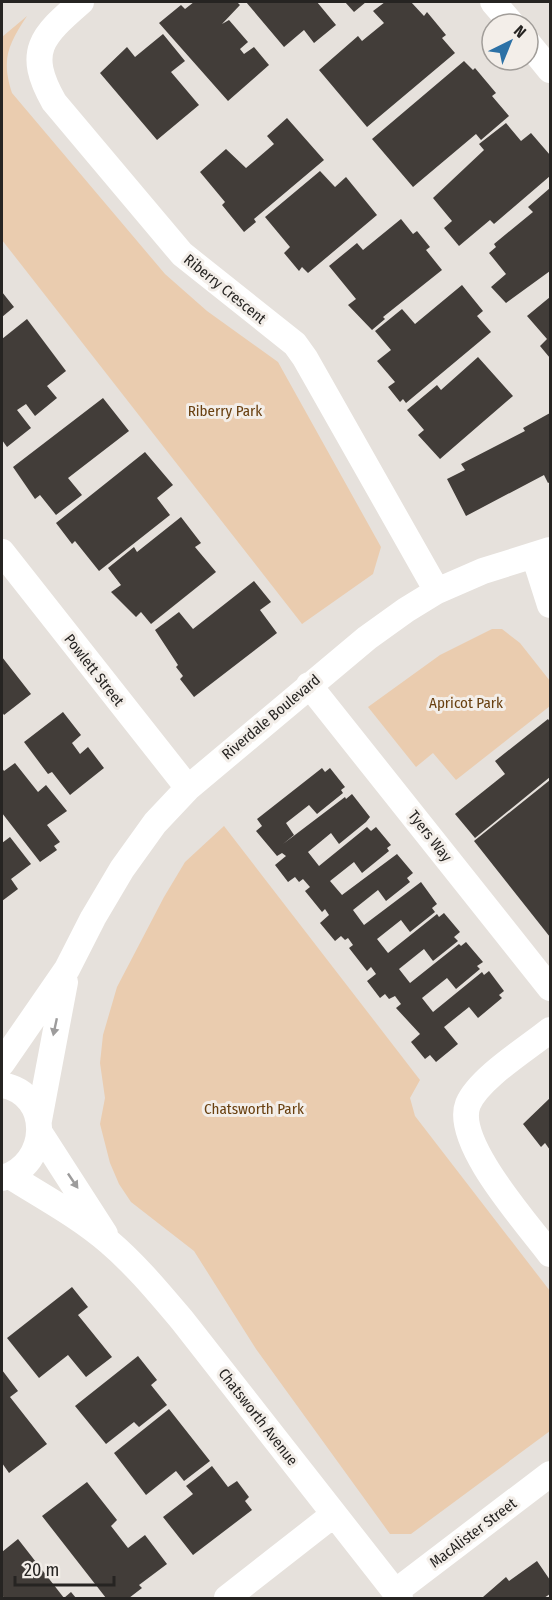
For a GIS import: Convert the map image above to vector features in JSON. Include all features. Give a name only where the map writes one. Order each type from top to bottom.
[{"type":"street","name":"Riberry Crescent","points":[[81,2],[54,26],[43,40],[39,54],[43,82],[54,102],[182,254],[295,344],[437,591]]},
{"type":"street","points":[[540,58],[550,70]]},
{"type":"street","name":"Powlett Street","points":[[2,552],[188,788]]},
{"type":"street","name":"Riverdale Boulevard","points":[[2,1063],[68,969],[93,918],[122,869],[155,823],[188,788],[367,638],[437,591],[483,571],[542,553]]},
{"type":"street","points":[[542,553],[550,605]]},
{"type":"street","name":"Tyers Way","points":[[309,685],[550,988]]},
{"type":"street","name":"Riverdale Boulevard","points":[[4,1178],[31,1159],[39,1127],[47,1067],[68,969]]},
{"type":"street","points":[[550,1030],[476,1093],[468,1104],[465,1115],[470,1139],[480,1158],[550,1254]]},
{"type":"street","name":"Chatsworth Avenue","points":[[2,1085],[18,1091],[27,1099],[39,1127],[96,1216],[109,1242]]},
{"type":"street","name":"Chatsworth Avenue","points":[[4,1178],[65,1210],[109,1242],[182,1320],[398,1595]]},
{"type":"street","name":"MacAlister Street","points":[[398,1595],[550,1474]]},
{"type":"street","points":[[227,1599],[333,1515]]},
{"type":"green space","name":"Riberry Park","points":[[27,16],[15,35],[8,53],[7,71],[12,93],[165,274],[207,311],[278,362],[381,547],[373,574],[302,624],[2,240],[2,37]]},
{"type":"green space","name":"Apricot Park","points":[[492,629],[502,629],[520,643],[550,681],[550,706],[456,780],[433,753],[416,767],[368,707],[440,655]]},
{"type":"green space","name":"Chatsworth Park","points":[[224,826],[420,1080],[410,1098],[415,1116],[550,1291],[550,1431],[411,1534],[390,1534],[256,1349],[194,1251],[131,1202],[119,1184],[110,1163],[100,1124],[105,1098],[100,1063],[103,1035],[117,987],[185,862]]},
{"type":"building","points":[[194,2],[237,2],[240,5],[222,24],[229,20],[248,42],[240,49],[244,54],[254,47],[269,65],[228,101],[159,23],[181,5],[185,9]]},
{"type":"building","points":[[246,2],[317,2],[336,25],[314,43],[304,30],[284,47]]},
{"type":"building","points":[[345,2],[366,2],[354,12]]},
{"type":"building","points":[[385,2],[411,2],[424,16],[427,12],[446,35],[442,38],[455,53],[367,127],[319,70],[358,36],[362,41],[384,23],[373,11]]},
{"type":"building","points":[[163,34],[185,61],[171,72],[199,105],[157,140],[100,73],[127,47],[135,57]]},
{"type":"building","points":[[464,61],[473,70],[475,68],[496,93],[492,96],[509,116],[481,140],[476,134],[413,187],[372,139]]},
{"type":"building","points":[[287,118],[324,160],[254,219],[256,222],[244,232],[222,205],[225,202],[200,172],[226,149],[246,168],[274,144],[267,136]]},
{"type":"building","points":[[506,123],[521,141],[531,133],[550,155],[550,176],[494,224],[490,220],[459,246],[444,228],[452,221],[433,198],[484,150],[479,144]]},
{"type":"building","points":[[320,171],[335,187],[346,177],[377,215],[308,273],[302,267],[299,271],[284,253],[290,247],[265,217]]},
{"type":"building","points":[[550,188],[550,271],[506,303],[491,287],[506,274],[489,253],[496,247],[494,244],[533,212],[528,207]]},
{"type":"building","points":[[401,219],[413,234],[417,231],[430,247],[426,250],[442,270],[383,317],[385,319],[372,330],[348,305],[356,299],[329,266],[357,243],[363,250]]},
{"type":"building","points":[[462,285],[483,311],[477,316],[491,332],[406,403],[403,399],[400,402],[388,387],[395,382],[377,361],[391,350],[375,331],[402,309],[415,324]]},
{"type":"building","points":[[2,292],[14,307],[2,317]]},
{"type":"building","points":[[550,297],[550,358],[540,346],[547,339],[527,316]]},
{"type":"building","points":[[27,319],[66,371],[47,386],[57,398],[35,416],[26,404],[17,410],[31,428],[7,447],[2,440],[2,339]]},
{"type":"building","points":[[478,357],[513,396],[440,459],[418,435],[424,430],[407,410],[437,385],[441,390]]},
{"type":"building","points":[[103,398],[129,431],[68,478],[82,495],[56,515],[40,495],[35,499],[13,467]]},
{"type":"building","points":[[550,413],[550,482],[548,483],[544,475],[466,516],[447,479],[465,470],[461,464],[525,431],[523,428]]},
{"type":"building","points":[[145,452],[173,485],[157,498],[170,515],[99,571],[75,541],[72,544],[56,523]]},
{"type":"building","points":[[181,517],[201,543],[195,547],[216,572],[151,624],[141,612],[136,617],[111,592],[121,585],[108,568],[134,547],[137,552]]},
{"type":"building","points":[[254,581],[271,602],[260,610],[277,633],[194,697],[180,679],[183,676],[176,667],[178,665],[155,630],[179,612],[193,629]]},
{"type":"building","points":[[2,657],[31,694],[4,715],[2,712]]},
{"type":"building","points":[[63,712],[81,735],[72,743],[80,754],[88,747],[104,768],[70,795],[52,772],[48,774],[24,742]]},
{"type":"building","points":[[548,719],[550,722],[550,777],[475,838],[455,814],[505,774],[495,761]]},
{"type":"building","points":[[15,763],[38,792],[46,785],[67,811],[47,825],[60,842],[54,846],[57,850],[40,862],[2,813],[2,768],[4,771]]},
{"type":"building","points":[[322,768],[325,772],[330,768],[345,787],[341,790],[343,793],[317,814],[309,805],[286,823],[294,835],[283,844],[352,794],[370,817],[339,844],[331,833],[308,852],[319,866],[367,827],[371,831],[376,827],[391,845],[387,848],[389,851],[362,873],[354,862],[330,881],[342,895],[397,854],[413,873],[407,878],[410,882],[386,901],[378,890],[353,910],[364,925],[421,882],[437,904],[432,908],[435,912],[410,932],[401,920],[377,939],[388,953],[437,914],[439,917],[444,913],[460,932],[454,937],[458,941],[433,961],[424,949],[399,969],[410,983],[459,944],[461,946],[466,942],[483,962],[477,966],[480,969],[456,989],[447,978],[422,998],[433,1012],[482,972],[484,975],[489,971],[504,991],[499,995],[502,998],[478,1018],[469,1007],[444,1027],[458,1044],[436,1062],[430,1055],[425,1059],[411,1042],[420,1034],[396,1008],[401,1004],[395,996],[389,999],[385,994],[380,998],[367,981],[376,974],[371,967],[367,971],[349,948],[353,945],[348,938],[345,940],[341,936],[335,941],[320,923],[329,915],[325,909],[322,912],[305,891],[310,887],[303,879],[299,882],[295,877],[288,882],[275,865],[286,856],[282,853],[277,856],[256,831],[262,826],[257,819]]},
{"type":"building","points":[[550,780],[550,937],[474,841]]},
{"type":"building","points":[[10,837],[31,864],[11,879],[18,889],[2,901],[2,843]]},
{"type":"building","points":[[550,1098],[550,1150],[545,1143],[541,1147],[523,1124]]},
{"type":"building","points":[[72,1287],[88,1307],[78,1315],[112,1357],[86,1377],[68,1355],[39,1378],[7,1338]]},
{"type":"building","points":[[138,1356],[157,1380],[151,1385],[167,1405],[139,1427],[134,1422],[106,1444],[75,1406]]},
{"type":"building","points":[[2,1370],[18,1391],[10,1397],[47,1444],[9,1473],[2,1463]]},
{"type":"building","points":[[169,1409],[210,1461],[184,1481],[176,1471],[146,1495],[114,1453]]},
{"type":"building","points":[[212,1466],[228,1487],[237,1481],[249,1497],[245,1501],[252,1510],[193,1555],[163,1517],[193,1494],[186,1486]]},
{"type":"building","points":[[87,1482],[117,1520],[111,1526],[128,1548],[145,1535],[167,1564],[139,1585],[142,1588],[129,1598],[106,1598],[42,1516]]},
{"type":"building","points":[[18,1539],[64,1598],[4,1598],[2,1595],[2,1552]]},
{"type":"building","points":[[537,1561],[550,1580],[550,1594],[544,1598],[483,1597],[506,1577],[509,1581]]},
{"type":"building","points":[[71,1592],[76,1598],[64,1598]]}]
